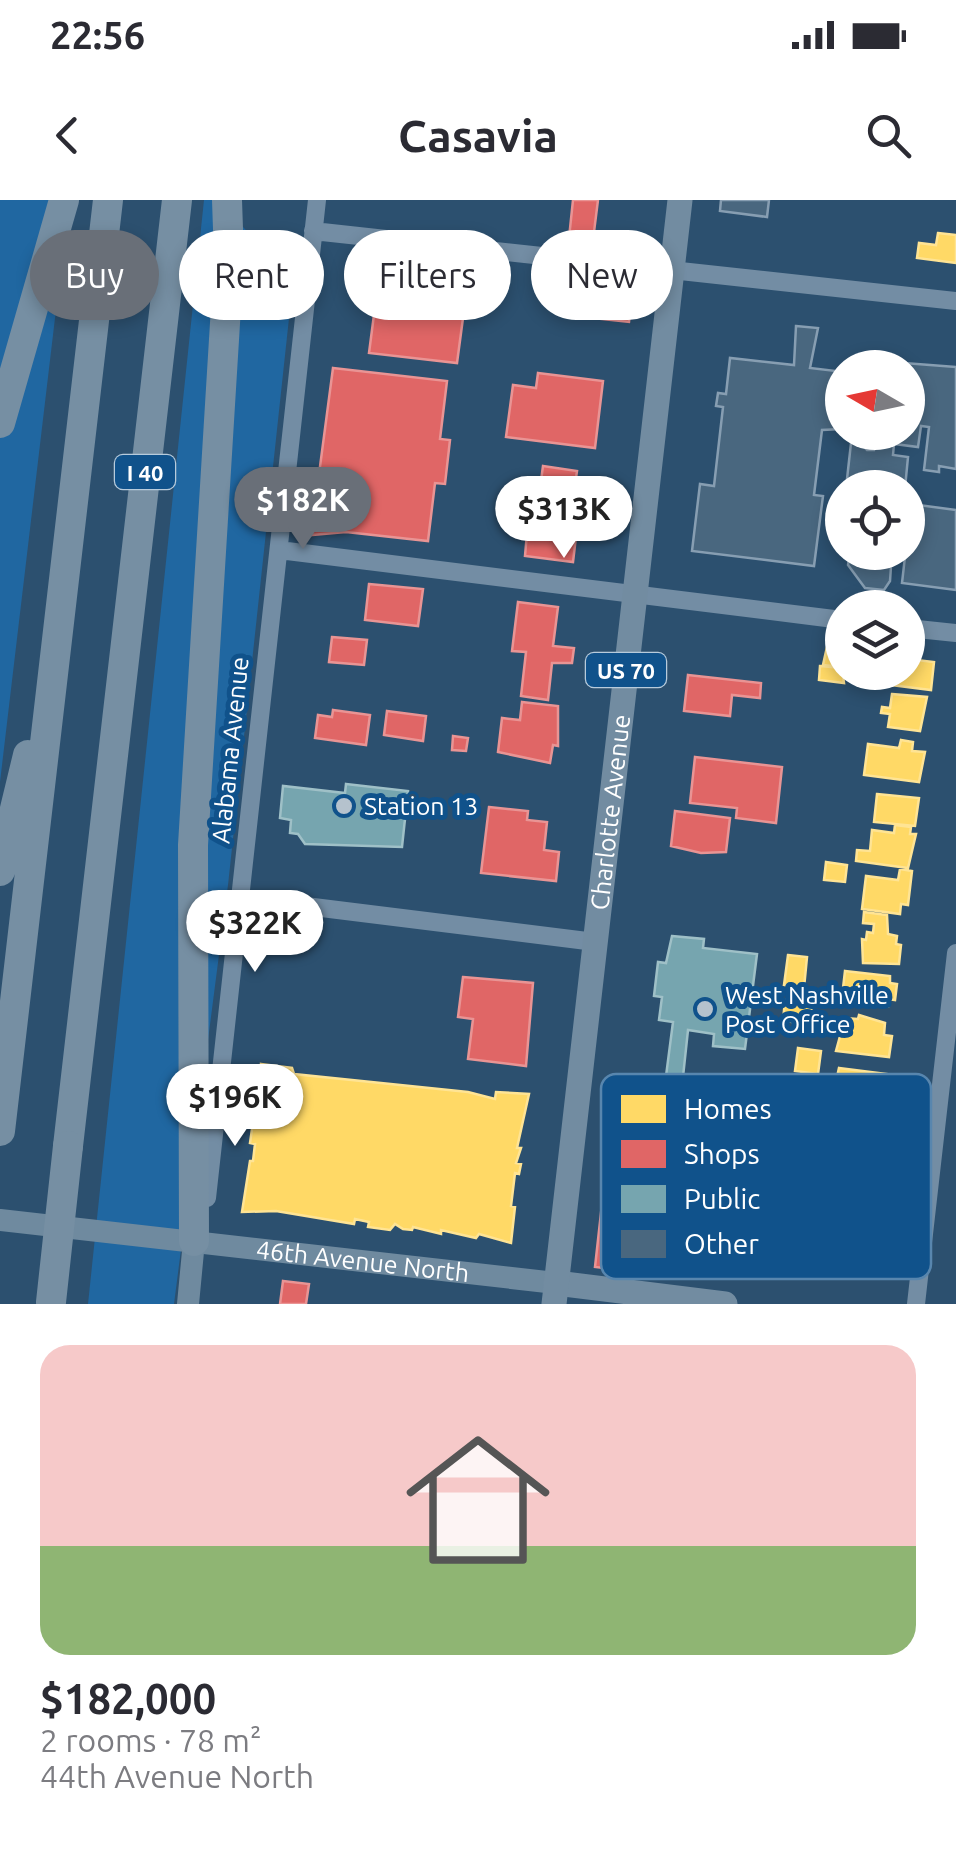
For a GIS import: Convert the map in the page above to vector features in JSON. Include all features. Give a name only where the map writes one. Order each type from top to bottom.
[{"type":"highway","points":[[0,422],[64,200]]},
{"type":"highway","name":"I 40","points":[[0,1131],[108,200]]},
{"type":"highway","name":"I 40","points":[[51,1303],[177,200]]},
{"type":"highway","points":[[194,1242],[193,845],[228,258],[227,200]]},
{"type":"highway","points":[[0,872],[55,650]]},
{"type":"main road","name":"Charlotte Avenue","points":[[673,254],[680,200]]},
{"type":"main road","name":"Charlotte Avenue","points":[[555,1294],[665,320]]},
{"type":"main road","name":"46th Avenue North","points":[[0,1220],[194,1242],[555,1294],[725,1304]]},
{"type":"main road","name":"Alabama Avenue","points":[[188,1304],[194,1242]]},
{"type":"street","name":"Alabama Avenue","points":[[313,230],[317,200]]},
{"type":"street","points":[[324,232],[531,255]]},
{"type":"street","points":[[673,270],[956,301]]},
{"type":"street","name":"Alabama Avenue","points":[[194,1242],[207,1197],[304,320]]},
{"type":"street","points":[[279,550],[825,618]]},
{"type":"street","points":[[925,630],[956,633]]},
{"type":"street","points":[[241,898],[595,942]]},
{"type":"street","points":[[931,1178],[956,953]]},
{"type":"street","points":[[916,1304],[919,1279]]},
{"type":"shaded area","points":[[0,200],[69,200],[65,230],[30,230],[30,320],[55,320],[0,782]]},
{"type":"shaded area","points":[[204,200],[218,200],[246,230],[201,230]]},
{"type":"shaded area","points":[[191,320],[289,320],[228,885],[174,1304],[88,1304]]},
{"type":"building: Homes","points":[[938,233],[956,235],[956,263],[917,258],[919,243],[936,245]]},
{"type":"building: Homes","points":[[925,661],[934,662],[931,690],[925,689]]},
{"type":"building: Homes","points":[[820,666],[825,666],[825,681],[819,680]]},
{"type":"building: Homes","points":[[892,694],[927,697],[920,731],[888,727],[890,714],[881,713],[882,707],[890,708]]},
{"type":"building: Homes","points":[[901,740],[913,742],[912,751],[925,752],[919,782],[864,775],[868,744],[899,748]]},
{"type":"building: Homes","points":[[877,794],[919,798],[915,826],[874,822]]},
{"type":"building: Homes","points":[[895,825],[911,827],[910,834],[916,834],[908,868],[856,861],[857,850],[870,851],[872,830],[894,833]]},
{"type":"building: Homes","points":[[826,862],[847,865],[845,882],[824,880]]},
{"type":"building: Homes","points":[[900,869],[912,871],[908,905],[901,904],[900,914],[862,909],[866,876],[898,880]]},
{"type":"building: Homes","points":[[864,912],[887,915],[888,934],[897,936],[896,944],[901,945],[899,964],[863,963],[862,939],[866,940],[867,932],[873,933],[874,924],[863,923]]},
{"type":"building: Homes","points":[[788,955],[807,957],[804,988],[784,985]]},
{"type":"building: Homes","points":[[845,971],[890,976],[890,983],[897,984],[895,1000],[888,999],[888,1006],[848,1001],[842,997]]},
{"type":"building: Homes","points":[[785,1000],[812,1004],[810,1024],[783,1021]]},
{"type":"building: Homes","points":[[859,1015],[885,1023],[884,1035],[892,1036],[889,1057],[836,1051],[845,1018],[858,1019]]},
{"type":"building: Homes","points":[[798,1048],[821,1051],[818,1074],[795,1071]]},
{"type":"building: Homes","points":[[261,1064],[292,1068],[294,1074],[468,1092],[495,1099],[496,1092],[529,1094],[517,1148],[521,1148],[516,1163],[521,1164],[519,1174],[515,1173],[511,1243],[479,1234],[476,1238],[441,1230],[441,1234],[413,1227],[403,1229],[395,1224],[390,1230],[368,1227],[369,1222],[355,1219],[354,1224],[276,1211],[242,1212],[253,1161],[253,1122],[258,1123]]},
{"type":"building: Homes","points":[[839,1068],[887,1074],[838,1074]]},
{"type":"building: Shops","points":[[573,200],[598,200],[594,230],[570,230]]},
{"type":"building: Shops","points":[[373,320],[463,320],[457,363],[369,353]]},
{"type":"building: Shops","points":[[333,368],[447,381],[440,439],[450,440],[445,484],[435,483],[428,541],[346,532],[311,535]]},
{"type":"building: Shops","points":[[538,373],[603,381],[595,448],[506,437],[513,385],[536,388]]},
{"type":"building: Shops","points":[[543,466],[577,471],[574,492],[540,488]]},
{"type":"building: Shops","points":[[532,489],[581,495],[573,562],[525,556],[527,533],[517,531],[521,500],[531,501]]},
{"type":"building: Shops","points":[[369,584],[423,589],[418,626],[365,620]]},
{"type":"building: Shops","points":[[518,602],[558,607],[553,646],[574,648],[572,663],[552,663],[548,700],[521,696],[526,652],[512,651]]},
{"type":"building: Shops","points":[[332,637],[367,640],[364,665],[329,662]]},
{"type":"building: Shops","points":[[688,675],[761,683],[760,698],[732,695],[730,716],[684,711]]},
{"type":"building: Shops","points":[[522,702],[558,706],[558,746],[553,745],[550,763],[498,752],[502,718],[520,720]]},
{"type":"building: Shops","points":[[333,710],[370,715],[366,745],[315,738],[318,715],[332,717]]},
{"type":"building: Shops","points":[[387,711],[426,716],[423,741],[384,735]]},
{"type":"building: Shops","points":[[453,736],[468,738],[466,751],[452,750]]},
{"type":"building: Shops","points":[[695,757],[782,767],[776,823],[736,818],[737,808],[690,803]]},
{"type":"building: Shops","points":[[489,807],[528,811],[527,820],[547,822],[544,850],[559,852],[556,881],[481,873]]},
{"type":"building: Shops","points":[[675,811],[730,818],[726,852],[701,853],[671,846]]},
{"type":"building: Shops","points":[[463,977],[533,983],[526,1066],[468,1059],[473,1019],[458,1017]]},
{"type":"building: Shops","points":[[601,1213],[601,1268],[595,1267]]},
{"type":"building: Shops","points":[[283,1281],[309,1284],[306,1304],[280,1304]]},
{"type":"building: Public","name":"Station 13","points":[[346,784],[408,791],[402,847],[305,844],[298,834],[290,833],[291,820],[280,818],[283,786],[345,793]]},
{"type":"building: Public","name":"West Nashville Post Office","points":[[672,936],[704,939],[703,948],[757,954],[745,1049],[713,1046],[714,1034],[688,1030],[683,1074],[666,1074],[673,1022],[659,1020],[662,997],[654,996],[658,962],[666,963]]},
{"type":"building: Other","points":[[721,200],[769,200],[767,217],[720,211]]},
{"type":"building: Other","points":[[796,326],[818,328],[810,368],[825,370],[825,430],[814,495],[823,496],[814,566],[692,551],[700,484],[714,486],[723,407],[716,406],[718,393],[726,394],[730,358],[794,365]]},
{"type":"building: Other","points":[[925,365],[956,367],[956,469],[939,466],[939,472],[924,470],[929,427],[925,426]]},
{"type":"building: Other","points":[[850,450],[893,450],[893,455],[908,457],[907,470],[848,470]]},
{"type":"building: Other","points":[[925,506],[956,510],[956,590],[902,583],[903,570],[925,570]]},
{"type":"building: Other","points":[[852,570],[891,570],[884,590],[865,588]]},
{"type":"place","name":"Station 13","points":[[344,806]]},
{"type":"place","name":"West Nashville Post Office","points":[[705,1009]]}]
